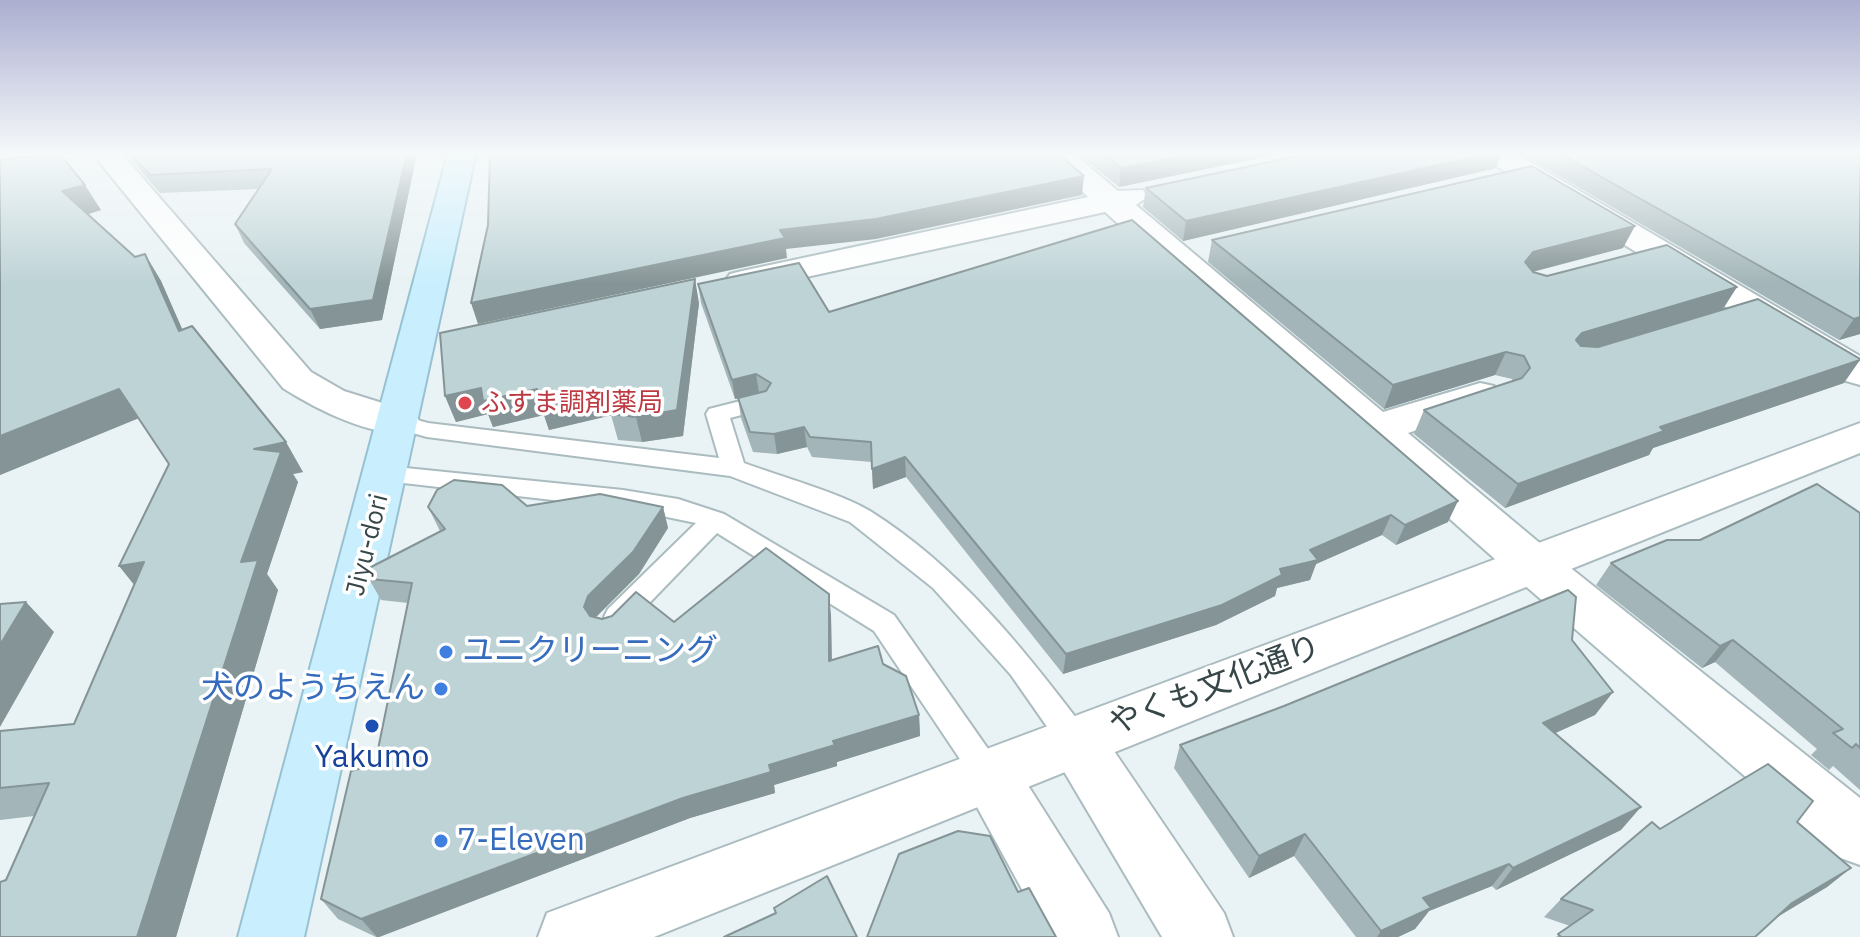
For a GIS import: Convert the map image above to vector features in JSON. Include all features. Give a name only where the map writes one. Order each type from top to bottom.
[{"type":"main road","name":"Jiyu-dori","points":[[271,937],[399,422],[429,348],[455,197]]},
{"type":"street","points":[[142,197],[297,380],[330,400],[399,422]]},
{"type":"street","points":[[1106,197],[1190,252],[1375,429],[1860,836]]},
{"type":"street","points":[[707,289],[1135,197]]},
{"type":"street","points":[[1568,197],[1660,252],[1740,314],[1860,373]]},
{"type":"street","points":[[1614,264],[1660,252]]},
{"type":"street","points":[[1375,429],[1496,390]]},
{"type":"street","name":"やくも文化通り","points":[[571,937],[1860,437]]},
{"type":"street","points":[[1075,741],[1200,937]]},
{"type":"street","points":[[989,776],[1085,937]]},
{"type":"lane","points":[[734,468],[717,414],[760,403]]},
{"type":"lane","points":[[399,422],[427,430],[734,468],[859,516],[943,581],[1021,667],[1075,741]]},
{"type":"lane","points":[[386,474],[623,499],[678,508],[715,520],[884,623],[989,776]]},
{"type":"lane","points":[[608,627],[715,520]]},
{"type":"building","points":[[0,197],[68,197],[135,257],[145,254],[179,331],[192,326],[286,442],[254,449],[281,452],[241,562],[258,560],[137,937],[0,937],[0,882],[6,880],[49,783],[0,788],[0,731],[74,724],[144,562],[119,566],[169,464],[119,389],[0,436]]},
{"type":"building","points":[[253,197],[397,197],[373,300],[310,309],[235,224]]},
{"type":"building","points":[[489,197],[984,197],[876,219],[780,230],[785,238],[471,303],[488,225]]},
{"type":"building","points":[[1157,197],[1295,197],[1186,221]]},
{"type":"building","points":[[1399,197],[1585,197],[1635,226],[1533,252],[1525,262],[1533,272],[1547,276],[1667,245],[1737,287],[1582,333],[1576,340],[1581,346],[1598,347],[1758,299],[1860,360],[1660,427],[1664,431],[1518,484],[1424,410],[1522,378],[1530,368],[1524,356],[1506,352],[1393,385],[1212,240]]},
{"type":"building","points":[[1637,197],[1860,197],[1860,317],[1854,319]]},
{"type":"building","points":[[1132,220],[1458,501],[1405,525],[1391,515],[1310,550],[1318,560],[1280,569],[1282,575],[1222,605],[1066,654],[905,457],[872,469],[871,442],[810,437],[804,427],[774,434],[750,432],[738,398],[766,391],[771,383],[756,374],[732,380],[698,284],[799,263],[829,312]]},
{"type":"building","points":[[695,279],[677,410],[636,417],[611,414],[606,389],[540,405],[537,389],[483,401],[481,388],[445,396],[440,333]]},
{"type":"building","points":[[454,480],[502,485],[527,506],[600,494],[663,507],[633,552],[588,596],[584,607],[590,616],[602,619],[612,616],[636,592],[674,622],[766,548],[829,594],[829,661],[878,646],[883,664],[906,676],[919,715],[833,741],[835,745],[769,765],[771,772],[683,798],[361,919],[321,899],[351,771],[375,764],[412,583],[369,579],[371,567],[445,529],[428,507],[437,490]]},
{"type":"building","points":[[1817,484],[1860,513],[1860,748],[1856,744],[1852,748],[1833,733],[1843,729],[1733,640],[1720,646],[1611,563],[1667,540],[1700,540]]},
{"type":"building","points":[[1568,590],[1576,597],[1572,640],[1613,692],[1543,723],[1641,807],[1513,868],[1509,864],[1423,898],[1431,908],[1381,931],[1305,834],[1259,856],[1180,745],[1284,706]]},
{"type":"building","points":[[26,602],[0,645],[0,604]]},
{"type":"building","points":[[1768,764],[1813,801],[1797,822],[1851,868],[1792,903],[1755,937],[1561,937],[1558,934],[1593,910],[1561,899],[1652,822],[1660,829]]},
{"type":"building","points":[[958,831],[990,836],[1018,892],[1029,888],[1056,937],[867,937],[899,854]]},
{"type":"building","points":[[827,876],[857,937],[724,937],[776,913],[774,908]]},
{"type":"place","name":"ふすま調剤薬局","points":[[465,403]]},
{"type":"place","name":"ユニクリーニング","points":[[446,652]]},
{"type":"place","name":"犬のようちえん","points":[[441,689]]},
{"type":"place","name":"Yakumo","points":[[372,726]]},
{"type":"place","name":"7-Eleven","points":[[441,841]]}]
